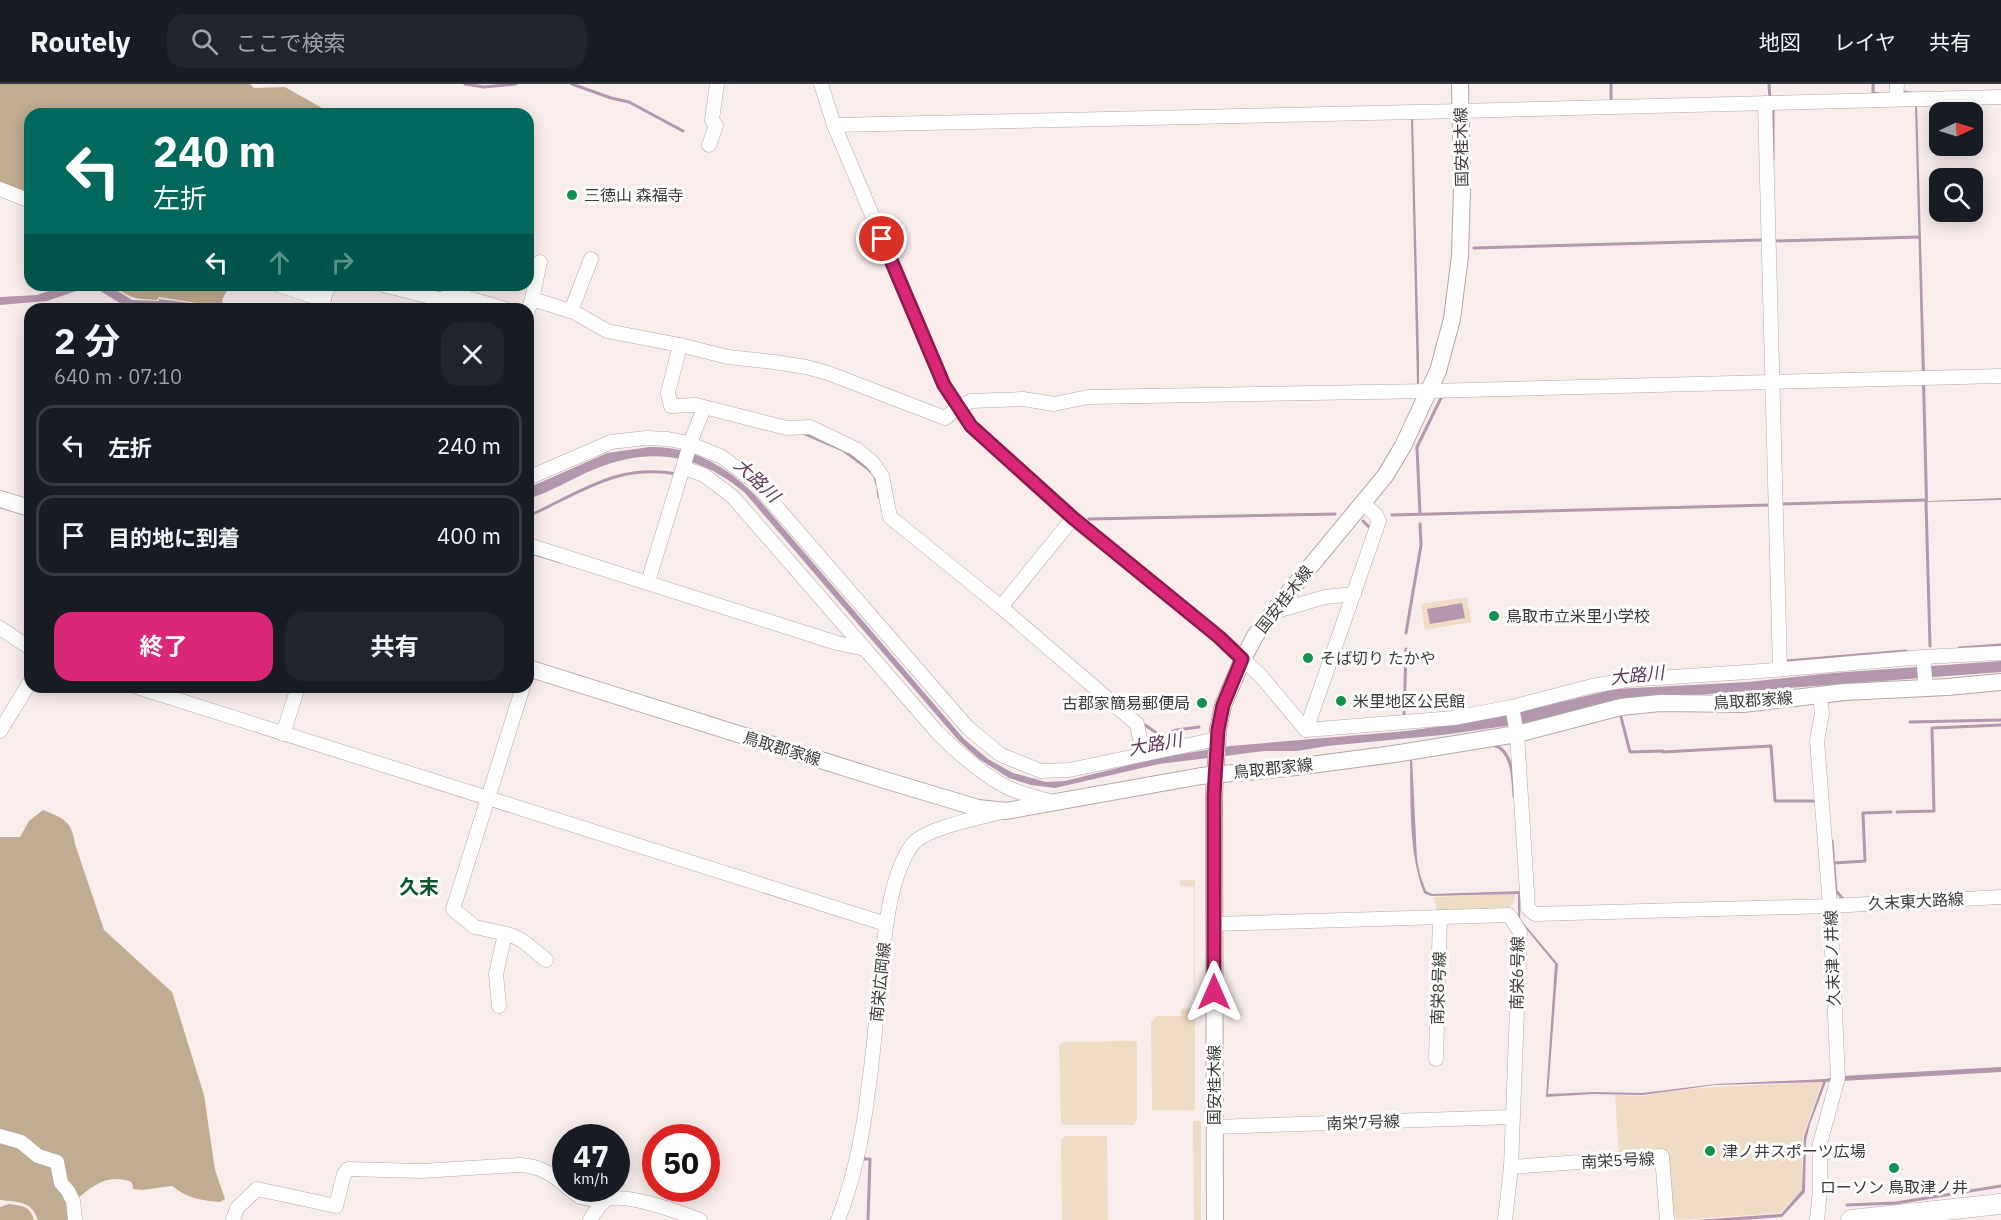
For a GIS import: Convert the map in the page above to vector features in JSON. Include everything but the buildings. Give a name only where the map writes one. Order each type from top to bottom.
[{"type":"highway","points":[[1851,1220],[2001,1204]]},
{"type":"main road","name":"国安桂木線","points":[[1215,1220],[1216,755],[1223,705],[1242,659],[1255,636],[1384,476],[1403,446],[1438,371],[1458,287],[1462,190],[1460,84]]},
{"type":"main road","points":[[0,499],[24,506]]},
{"type":"main road","name":"鳥取郡家線","points":[[534,671],[978,808],[1006,811],[1052,802],[1216,755],[1288,768],[1394,754],[1516,731],[1621,707],[1660,703],[1743,704],[1820,695],[2001,682]]},
{"type":"street","points":[[710,145],[716,126],[712,120],[717,84]]},
{"type":"street","points":[[821,84],[834,125],[944,385],[971,426],[1073,518],[1219,637],[1273,690],[1306,730]]},
{"type":"street","points":[[1896,99],[1897,84]]},
{"type":"street","points":[[834,125],[2001,97]]},
{"type":"street","points":[[1765,103],[1780,669]]},
{"type":"street","points":[[0,189],[24,199]]},
{"type":"street","points":[[571,311],[591,259]]},
{"type":"street","points":[[534,288],[540,262]]},
{"type":"street","points":[[292,291],[319,303]]},
{"type":"street","points":[[407,291],[440,299],[453,296],[465,297],[486,303]]},
{"type":"street","points":[[534,306],[571,311],[607,331],[728,357],[806,367],[828,373],[945,418],[971,401],[995,399],[1023,399],[1054,404],[1088,397],[1429,391],[2001,376]]},
{"type":"street","points":[[680,345],[668,393],[671,406],[696,405],[788,428],[810,427],[856,449],[873,463],[882,476],[890,518],[1001,607],[1137,724],[1143,754]]},
{"type":"street","points":[[648,582],[704,408]]},
{"type":"street","points":[[534,475],[611,442],[646,438],[668,439],[691,444],[722,457],[754,481],[968,728],[992,749],[1023,765],[1041,771],[1070,770],[1143,754],[1216,755]]},
{"type":"street","points":[[684,468],[704,475],[733,496],[937,732],[957,752],[1003,786],[1052,802]]},
{"type":"street","points":[[1306,730],[1379,521],[1363,503]]},
{"type":"street","points":[[1001,607],[1073,518]]},
{"type":"street","points":[[534,548],[837,643],[865,649]]},
{"type":"street","points":[[1273,612],[1325,597],[1354,594]]},
{"type":"street","points":[[0,628],[24,644]]},
{"type":"street","points":[[1306,730],[1454,718],[1627,680],[2001,653]]},
{"type":"street","points":[[1923,659],[1926,686]]},
{"type":"street","points":[[0,731],[24,691]]},
{"type":"street","points":[[156,693],[886,924]]},
{"type":"street","points":[[283,734],[296,693]]},
{"type":"street","points":[[521,693],[453,909],[475,927],[523,941],[546,960]]},
{"type":"street","name":"久末津ノ井線","points":[[1817,1220],[1820,1190],[1820,1143],[1838,1078],[1830,906],[1817,741],[1822,713],[1820,695]]},
{"type":"street","name":"久末東大路線","points":[[1512,707],[1516,731],[1528,908],[1535,914],[1830,906],[2001,897]]},
{"type":"street","points":[[1012,789],[1023,765]]},
{"type":"street","name":"南栄広岡線","points":[[838,1220],[860,1145],[869,1091],[886,924],[896,882],[913,845],[925,835],[1006,811]]},
{"type":"street","name":"南栄6号線","points":[[1214,924],[1509,915],[1520,932],[1511,1167],[1505,1220]]},
{"type":"street","name":"南栄8号線","points":[[1436,1059],[1440,917]]},
{"type":"street","points":[[500,1006],[496,974],[505,934]]},
{"type":"street","name":"南栄7号線","points":[[1214,1127],[1512,1117]]},
{"type":"street","points":[[0,1136],[21,1142],[39,1156],[57,1162],[61,1183],[73,1201],[75,1220]]},
{"type":"street","name":"南栄5号線","points":[[1511,1167],[1662,1156],[1667,1220]]},
{"type":"street","points":[[233,1220],[237,1208],[257,1189],[336,1206],[344,1174],[348,1169],[422,1171],[520,1165],[534,1166],[552,1175]]},
{"type":"street","points":[[1917,1214],[2001,1197]]},
{"type":"street","points":[[630,1199],[700,1220]]},
{"type":"street","points":[[590,1220],[603,1202]]},
{"type":"shaded area","points":[[0,84],[250,84],[254,88],[285,87],[322,108],[24,108],[24,196],[0,187]]},
{"type":"shaded area","points":[[1915,104],[1917,104],[1925,375],[1922,375]]},
{"type":"shaded area","points":[[1413,117],[1419,385],[1417,385],[1411,118]]},
{"type":"shaded area","points":[[49,291],[76,291],[47,301],[0,305],[0,297],[37,295]]},
{"type":"shaded area","points":[[100,291],[118,291],[132,300],[159,301],[159,299],[190,303],[120,303]]},
{"type":"shaded area","points":[[122,291],[227,291],[222,303],[196,303],[159,297],[157,300],[129,295]]},
{"type":"shaded area","points":[[1922,381],[1925,381],[1928,501],[2001,498],[2001,500],[1925,502]]},
{"type":"shaded area","points":[[650,447],[680,450],[707,460],[732,475],[755,495],[964,739],[988,759],[1013,773],[1046,782],[1065,781],[1158,758],[1230,746],[1407,731],[1470,722],[1615,689],[1748,682],[1833,673],[2001,661],[2001,672],[1682,696],[1442,735],[1297,751],[1264,751],[1159,764],[1055,788],[1031,785],[1009,778],[979,759],[959,741],[745,493],[728,480],[692,462],[655,456],[615,462],[534,497],[534,485],[607,453]]},
{"type":"shaded area","points":[[1467,597],[1471,622],[1425,630],[1421,604]]},
{"type":"shaded area","points":[[1462,603],[1465,618],[1430,624],[1427,609]]},
{"type":"shaded area","points":[[1410,757],[1412,757],[1417,859],[1426,891],[1432,894],[1521,891],[1520,919],[1558,964],[1548,1094],[1642,1093],[1716,1084],[1833,1077],[1834,1081],[1826,1082],[1810,1124],[1806,1141],[1805,1192],[1782,1217],[1696,1220],[1781,1214],[1802,1190],[1804,1136],[1823,1082],[1715,1085],[1642,1095],[1593,1094],[1546,1097],[1555,964],[1518,919],[1518,894],[1431,896],[1424,893],[1415,860],[1413,843]]},
{"type":"shaded area","points":[[43,810],[61,818],[72,830],[104,930],[172,992],[204,1095],[215,1170],[225,1199],[220,1202],[195,1198],[172,1186],[133,1189],[130,1181],[117,1179],[97,1184],[74,1201],[59,1164],[0,1134],[0,837],[20,837],[29,821]]},
{"type":"shaded area","points":[[1180,880],[1195,880],[1195,1110],[1152,1110],[1151,1022],[1157,1016],[1181,1016],[1181,1009],[1194,1008],[1194,887],[1180,886]]},
{"type":"shaded area","points":[[1515,894],[1514,902],[1510,907],[1437,910],[1434,897]]},
{"type":"shaded area","points":[[1064,1042],[1137,1042],[1137,1119],[1133,1125],[1063,1125],[1061,1123],[1059,1045]]},
{"type":"shaded area","points":[[2001,1067],[2001,1072],[1842,1081],[1842,1076]]},
{"type":"shaded area","name":"津ノ井スポーツ広場","points":[[1822,1082],[1803,1136],[1802,1190],[1780,1213],[1677,1220],[1670,1214],[1666,1151],[1619,1155],[1615,1095],[1643,1096],[1667,1091],[1715,1087]]},
{"type":"shaded area","points":[[1193,1121],[1201,1121],[1201,1220],[1194,1220]]},
{"type":"shaded area","points":[[1066,1136],[1107,1136],[1108,1220],[1062,1220],[1061,1140]]},
{"type":"shaded area","points":[[0,1137],[53,1162],[73,1220],[38,1220],[28,1206],[18,1202],[0,1200]]},
{"type":"shaded area","points":[[9,1204],[25,1207],[34,1220],[0,1220],[0,1207]]},
{"type":"waterway","points":[[465,84],[484,87],[516,84]]},
{"type":"waterway","points":[[572,84],[629,102],[683,131]]},
{"type":"waterway","points":[[1611,84],[1611,103]]},
{"type":"waterway","points":[[1769,84],[1770,99]]},
{"type":"waterway","points":[[1873,84],[1873,93],[1880,94]]},
{"type":"waterway","points":[[1904,92],[1916,94]]},
{"type":"waterway","points":[[1773,107],[1773,160]]},
{"type":"waterway","points":[[1775,241],[1919,237]]},
{"type":"waterway","points":[[1474,248],[1761,240]]},
{"type":"waterway","points":[[1420,514],[1417,447],[1442,396]]},
{"type":"waterway","points":[[803,433],[843,450],[867,468],[874,475],[877,484]]},
{"type":"waterway","points":[[535,513],[587,487],[620,476],[638,472],[677,474]]},
{"type":"waterway","points":[[878,490],[879,497]]},
{"type":"waterway","points":[[1781,502],[1781,504],[1926,500]]},
{"type":"waterway","points":[[1926,502],[1930,646]]},
{"type":"waterway","points":[[1392,515],[1769,505]]},
{"type":"waterway","points":[[1089,519],[1335,514]]},
{"type":"waterway","points":[[1363,521],[1370,528]]},
{"type":"waterway","points":[[1406,633],[1421,545],[1420,524]]},
{"type":"waterway","points":[[534,554],[561,562]]},
{"type":"waterway","points":[[1959,648],[2001,645]]},
{"type":"waterway","points":[[1404,716],[1406,649]]},
{"type":"waterway","points":[[1786,661],[1906,651]]},
{"type":"waterway","points":[[1621,717],[1630,752],[1663,751]]},
{"type":"waterway","points":[[1910,722],[2001,720]]},
{"type":"waterway","name":"大路川","points":[[1145,725],[1161,736],[1177,730],[1199,727]]},
{"type":"waterway","points":[[1897,812],[1934,811],[1932,728],[2001,725]]},
{"type":"waterway","points":[[1493,745],[1505,753],[1511,766],[1514,796]]},
{"type":"waterway","points":[[1663,752],[1771,746],[1775,801],[1816,801]]},
{"type":"waterway","points":[[1834,863],[1865,861],[1863,813],[1891,812]]},
{"type":"waterway","points":[[1832,841],[1836,891],[1844,900]]},
{"type":"waterway","points":[[864,1157],[863,1159],[870,1159],[868,1220]]},
{"type":"waterway","points":[[1847,1205],[1896,1203],[2001,1186]]},
{"type":"place","name":"三徳山 森福寺","points":[[572,195]]},
{"type":"place","name":"鳥取市立米里小学校","points":[[1494,616]]},
{"type":"place","name":"そば切り たかや","points":[[1308,658]]},
{"type":"place","name":"米里地区公民館","points":[[1341,701]]},
{"type":"place","name":"古郡家簡易郵便局","points":[[1202,703]]},
{"type":"place","name":"津ノ井スポーツ広場","points":[[1710,1151]]},
{"type":"place","name":"ローソン 鳥取津ノ井","points":[[1894,1168]]},
{"type":"district","name":"久末","points":[[419,886]]},
{"type":"route","points":[[882,239],[944,385],[971,426],[1073,518],[1219,637],[1242,659],[1223,705],[1218,730],[1214,795],[1214,992]]}]
